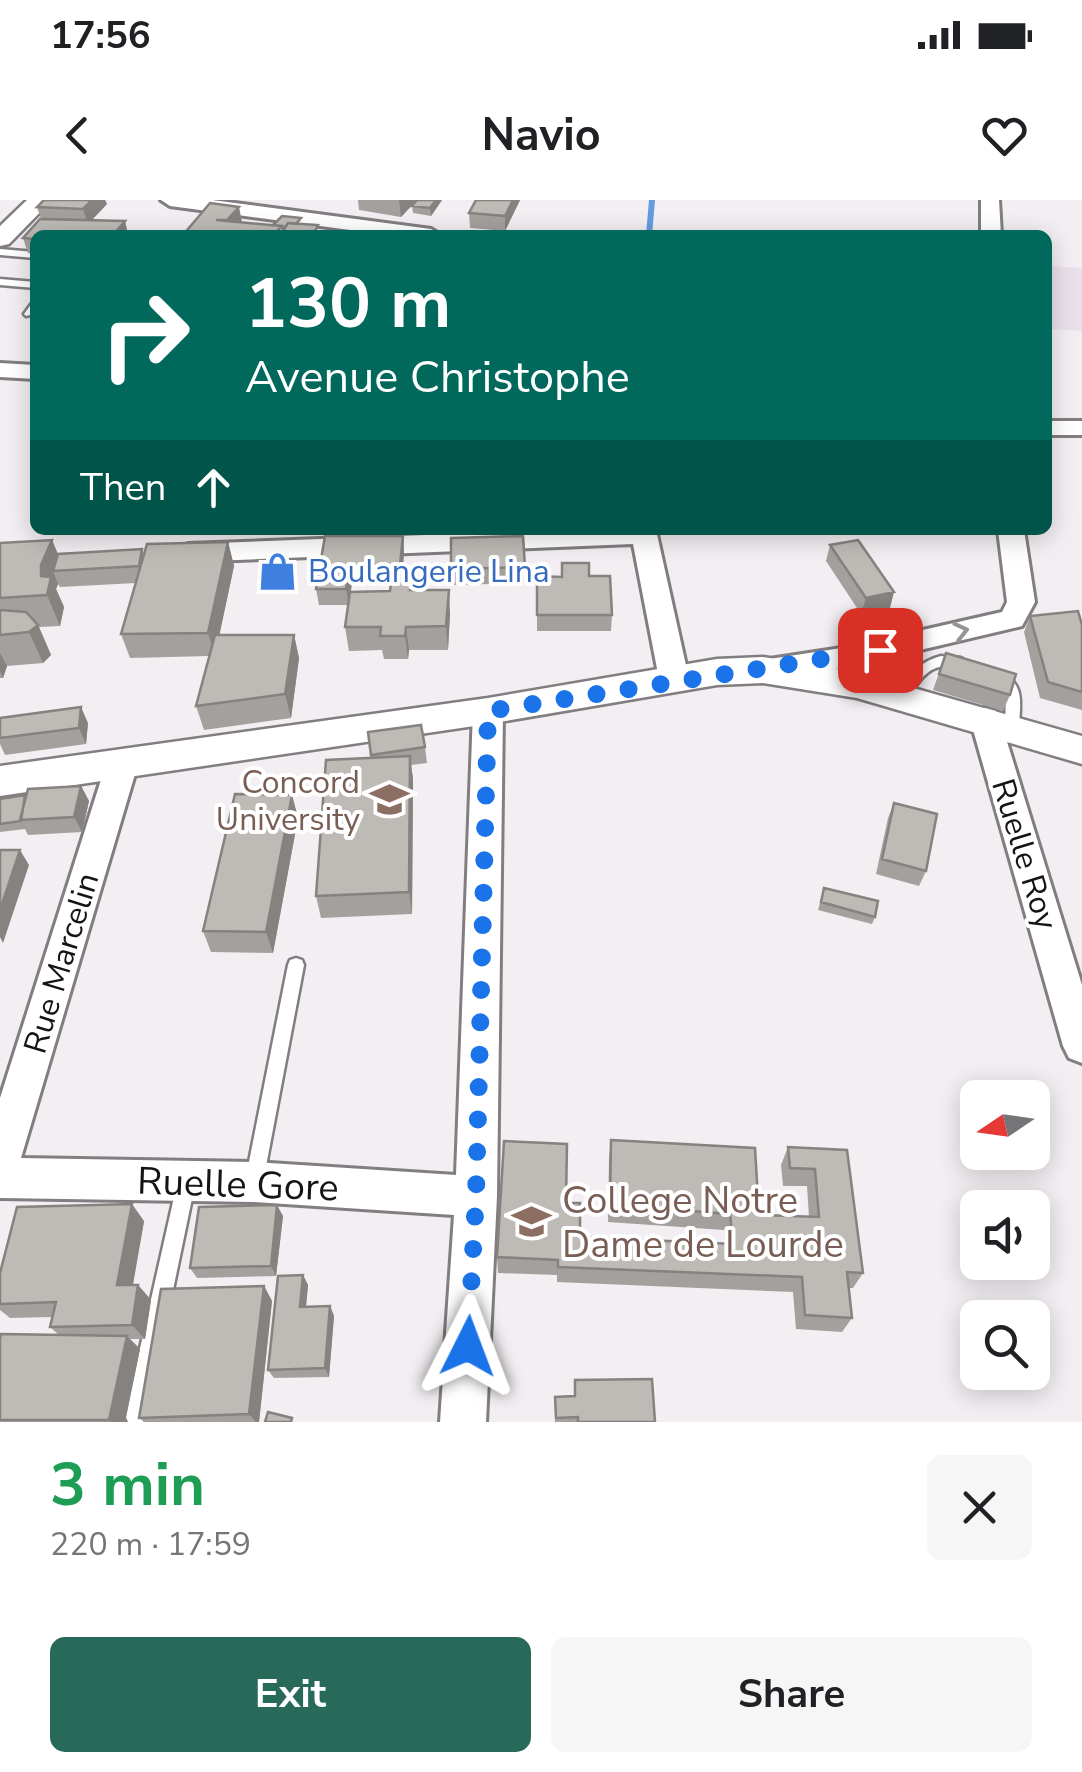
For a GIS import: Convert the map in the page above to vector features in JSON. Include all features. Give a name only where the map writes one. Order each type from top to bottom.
[{"type":"street","points":[[0,240],[40,200]]},
{"type":"street","points":[[170,200],[354,230]]},
{"type":"street","points":[[990,200],[991,230]]},
{"type":"street","points":[[0,370],[30,372]]},
{"type":"street","points":[[1052,428],[1082,428]]},
{"type":"street","points":[[156,554],[597,535]]},
{"type":"street","points":[[643,535],[674,679]]},
{"type":"street","points":[[0,780],[488,711],[674,679],[848,657],[1024,618],[1012,535]]},
{"type":"street","points":[[762,670],[818,677],[902,696],[1082,750]]},
{"type":"street","points":[[464,1422],[476,1196],[488,711]]},
{"type":"street","name":"Ruelle Roy","points":[[998,723],[1082,1046]]},
{"type":"street","name":"Rue Marcelin","points":[[0,1162],[122,764]]},
{"type":"street","name":"Ruelle Gore","points":[[0,1178],[254,1182],[476,1196]]},
{"type":"lane","points":[[0,252],[30,255]]},
{"type":"lane","points":[[0,282],[30,285]]},
{"type":"lane","points":[[254,1182],[296,965]]},
{"type":"lane","points":[[136,1415],[186,1181]]},
{"type":"shaded area","points":[[1052,266],[1082,268],[1082,331],[1052,329]]},
{"type":"building","points":[[44,200],[92,200],[83,209],[37,207]]},
{"type":"building","points":[[417,200],[436,200],[430,208],[412,206]]},
{"type":"building","points":[[476,200],[513,200],[505,216],[469,213]]},
{"type":"building","points":[[210,203],[239,207],[227,220],[216,220],[282,226],[278,230],[187,230]]},
{"type":"building","points":[[282,216],[301,218],[296,224],[288,223],[284,230],[273,225]]},
{"type":"building","points":[[40,219],[125,221],[117,230],[30,230]]},
{"type":"building","points":[[288,223],[318,225],[316,230],[283,230]]},
{"type":"building","points":[[325,536],[403,536],[400,565],[350,565],[346,589],[316,589]]},
{"type":"building","points":[[523,536],[525,567],[451,569],[451,538]]},
{"type":"building","points":[[52,540],[41,565],[41,576],[51,577],[47,595],[0,598],[0,543]]},
{"type":"building","points":[[858,540],[894,592],[866,598],[830,545]]},
{"type":"building","points":[[228,542],[208,633],[121,634],[147,544]]},
{"type":"building","points":[[142,549],[139,566],[53,571],[58,554]]},
{"type":"building","points":[[562,563],[589,563],[589,576],[610,576],[612,615],[537,615],[537,576],[562,577]]},
{"type":"building","points":[[410,582],[410,590],[449,590],[446,626],[406,627],[405,636],[380,636],[381,627],[345,627],[350,592],[390,591],[391,583]]},
{"type":"building","points":[[0,610],[26,612],[38,625],[29,632],[0,635]]},
{"type":"building","points":[[1078,611],[1082,625],[1082,692],[1048,682],[1030,616]]},
{"type":"building","points":[[215,635],[294,635],[285,694],[196,706]]},
{"type":"building","points":[[946,653],[1016,674],[1010,695],[939,674]]},
{"type":"building","points":[[81,707],[79,728],[0,738],[0,718]]},
{"type":"building","points":[[421,725],[425,747],[371,755],[368,732]]},
{"type":"building","points":[[410,756],[409,892],[316,896],[326,760]]},
{"type":"building","points":[[81,786],[74,817],[20,820],[28,789]]},
{"type":"building","points":[[235,794],[292,795],[266,932],[203,931]]},
{"type":"building","points":[[25,795],[21,821],[0,824],[0,799]]},
{"type":"building","points":[[894,803],[937,814],[926,871],[882,859]]},
{"type":"building","points":[[0,850],[20,850],[0,910]]},
{"type":"building","points":[[824,888],[878,901],[875,917],[821,902]]},
{"type":"building","points":[[611,1140],[755,1148],[759,1215],[819,1217],[815,1169],[790,1168],[788,1147],[847,1150],[863,1273],[847,1272],[852,1318],[805,1315],[802,1277],[558,1267],[558,1260],[497,1257],[504,1141],[567,1144],[566,1203],[580,1203],[580,1237],[733,1244],[730,1214],[610,1205]]},
{"type":"building","points":[[132,1204],[117,1285],[138,1285],[132,1325],[50,1327],[56,1302],[0,1304],[0,1273],[17,1207]]},
{"type":"building","points":[[277,1205],[271,1266],[190,1268],[199,1207]]},
{"type":"building","points":[[303,1275],[300,1307],[330,1306],[325,1368],[268,1370],[278,1276]]},
{"type":"building","points":[[264,1286],[249,1414],[139,1418],[161,1289]]},
{"type":"building","points":[[1,1334],[127,1336],[109,1420],[0,1420]]},
{"type":"building","points":[[652,1379],[655,1422],[578,1422],[578,1417],[556,1418],[555,1397],[575,1396],[575,1380]]},
{"type":"building","points":[[268,1412],[292,1418],[291,1422],[265,1422]]},
{"type":"waterway","points":[[649,230],[652,200]]},
{"type":"place","name":"Boulangerie Lina","points":[[278,571]]},
{"type":"place","name":"Concord University","points":[[390,800]]},
{"type":"place","name":"College Notre Dame de Lourde","points":[[532,1222]]},
{"type":"route","points":[[468,1346],[476,1196],[488,711],[717,672],[762,670],[880,650]]}]
